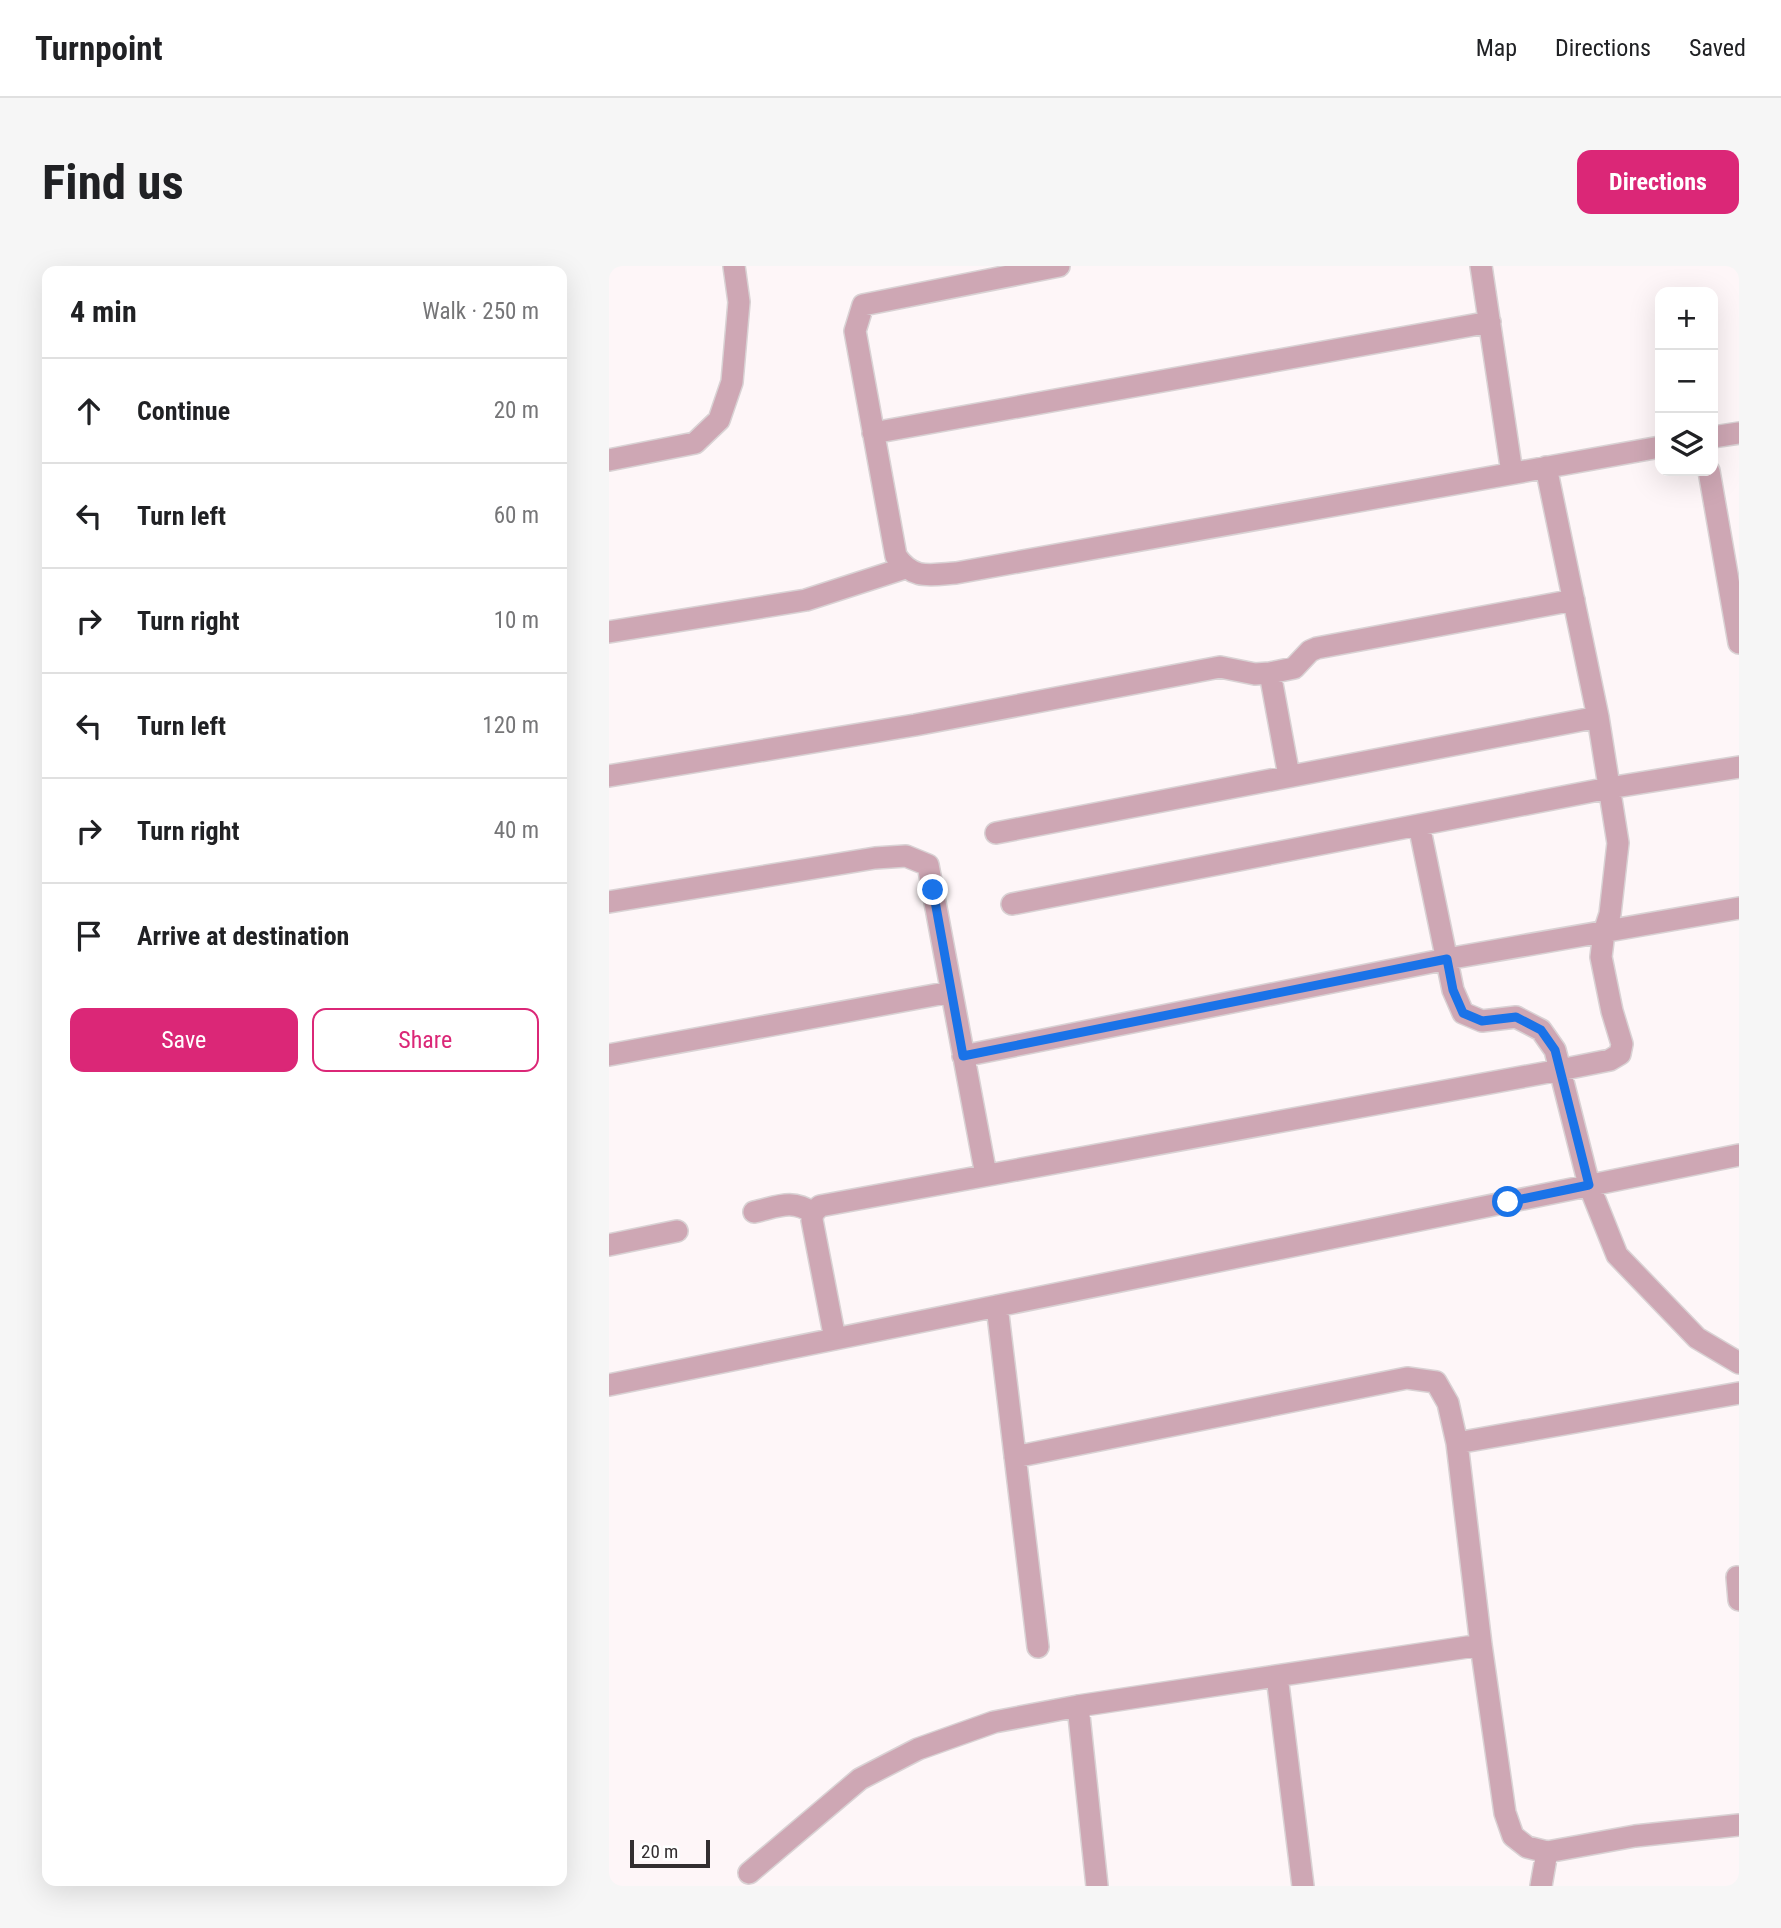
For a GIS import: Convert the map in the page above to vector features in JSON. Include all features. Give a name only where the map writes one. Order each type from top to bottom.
[{"type":"street","points":[[609,460],[695,443],[719,420],[733,382],[739,302],[734,266]]},
{"type":"street","points":[[1059,266],[863,305],[855,331],[895,555],[905,568],[923,576],[956,573],[1655,448]]},
{"type":"street","points":[[1481,266],[1512,473]]},
{"type":"street","points":[[873,433],[1490,323]]},
{"type":"street","points":[[1718,437],[1739,433]]},
{"type":"street","points":[[813,1213],[820,1206],[1560,1070],[1610,1060],[1620,1054],[1622,1044],[1601,957],[1618,843],[1598,717],[1545,467]]},
{"type":"street","points":[[1710,476],[1739,643]]},
{"type":"street","points":[[609,632],[806,600],[905,568]]},
{"type":"street","points":[[609,776],[915,725],[1220,667],[1255,674],[1270,673],[1294,668],[1310,651],[1317,648],[1574,600]]},
{"type":"street","points":[[1270,673],[1289,776]]},
{"type":"street","points":[[996,833],[1598,717]]},
{"type":"street","points":[[1011,904],[1609,788],[1739,767]]},
{"type":"street","points":[[1419,825],[1453,990],[1463,1013],[1482,1021],[1516,1017],[1541,1030],[1555,1050],[1589,1185],[1617,1255],[1697,1338],[1739,1363]]},
{"type":"street","points":[[609,902],[875,858],[906,856],[928,865],[986,1175]]},
{"type":"street","points":[[963,1056],[1447,959],[1739,908]]},
{"type":"street","points":[[609,1055],[951,992]]},
{"type":"street","points":[[609,1385],[1739,1155]]},
{"type":"street","points":[[754,1212],[794,1204],[813,1213],[835,1339]]},
{"type":"street","points":[[609,1245],[677,1231]]},
{"type":"street","points":[[997,1306],[1038,1647]]},
{"type":"street","points":[[1015,1457],[1407,1378],[1436,1382],[1448,1403],[1457,1443],[1481,1645],[1505,1813],[1513,1836],[1527,1847],[1547,1852],[1635,1836],[1739,1825]]},
{"type":"street","points":[[1457,1443],[1739,1393]]},
{"type":"street","points":[[1737,1577],[1739,1600]]},
{"type":"street","points":[[749,1873],[860,1779],[918,1749],[994,1722],[1078,1706],[1481,1645]]},
{"type":"street","points":[[1277,1676],[1303,1886]]},
{"type":"street","points":[[1078,1706],[1097,1886]]},
{"type":"street","points":[[1541,1886],[1547,1852]]},
{"type":"route","points":[[933,890],[963,1056],[1447,959],[1453,990],[1463,1013],[1482,1021],[1516,1017],[1541,1030],[1555,1050],[1589,1185],[1508,1202]]}]
